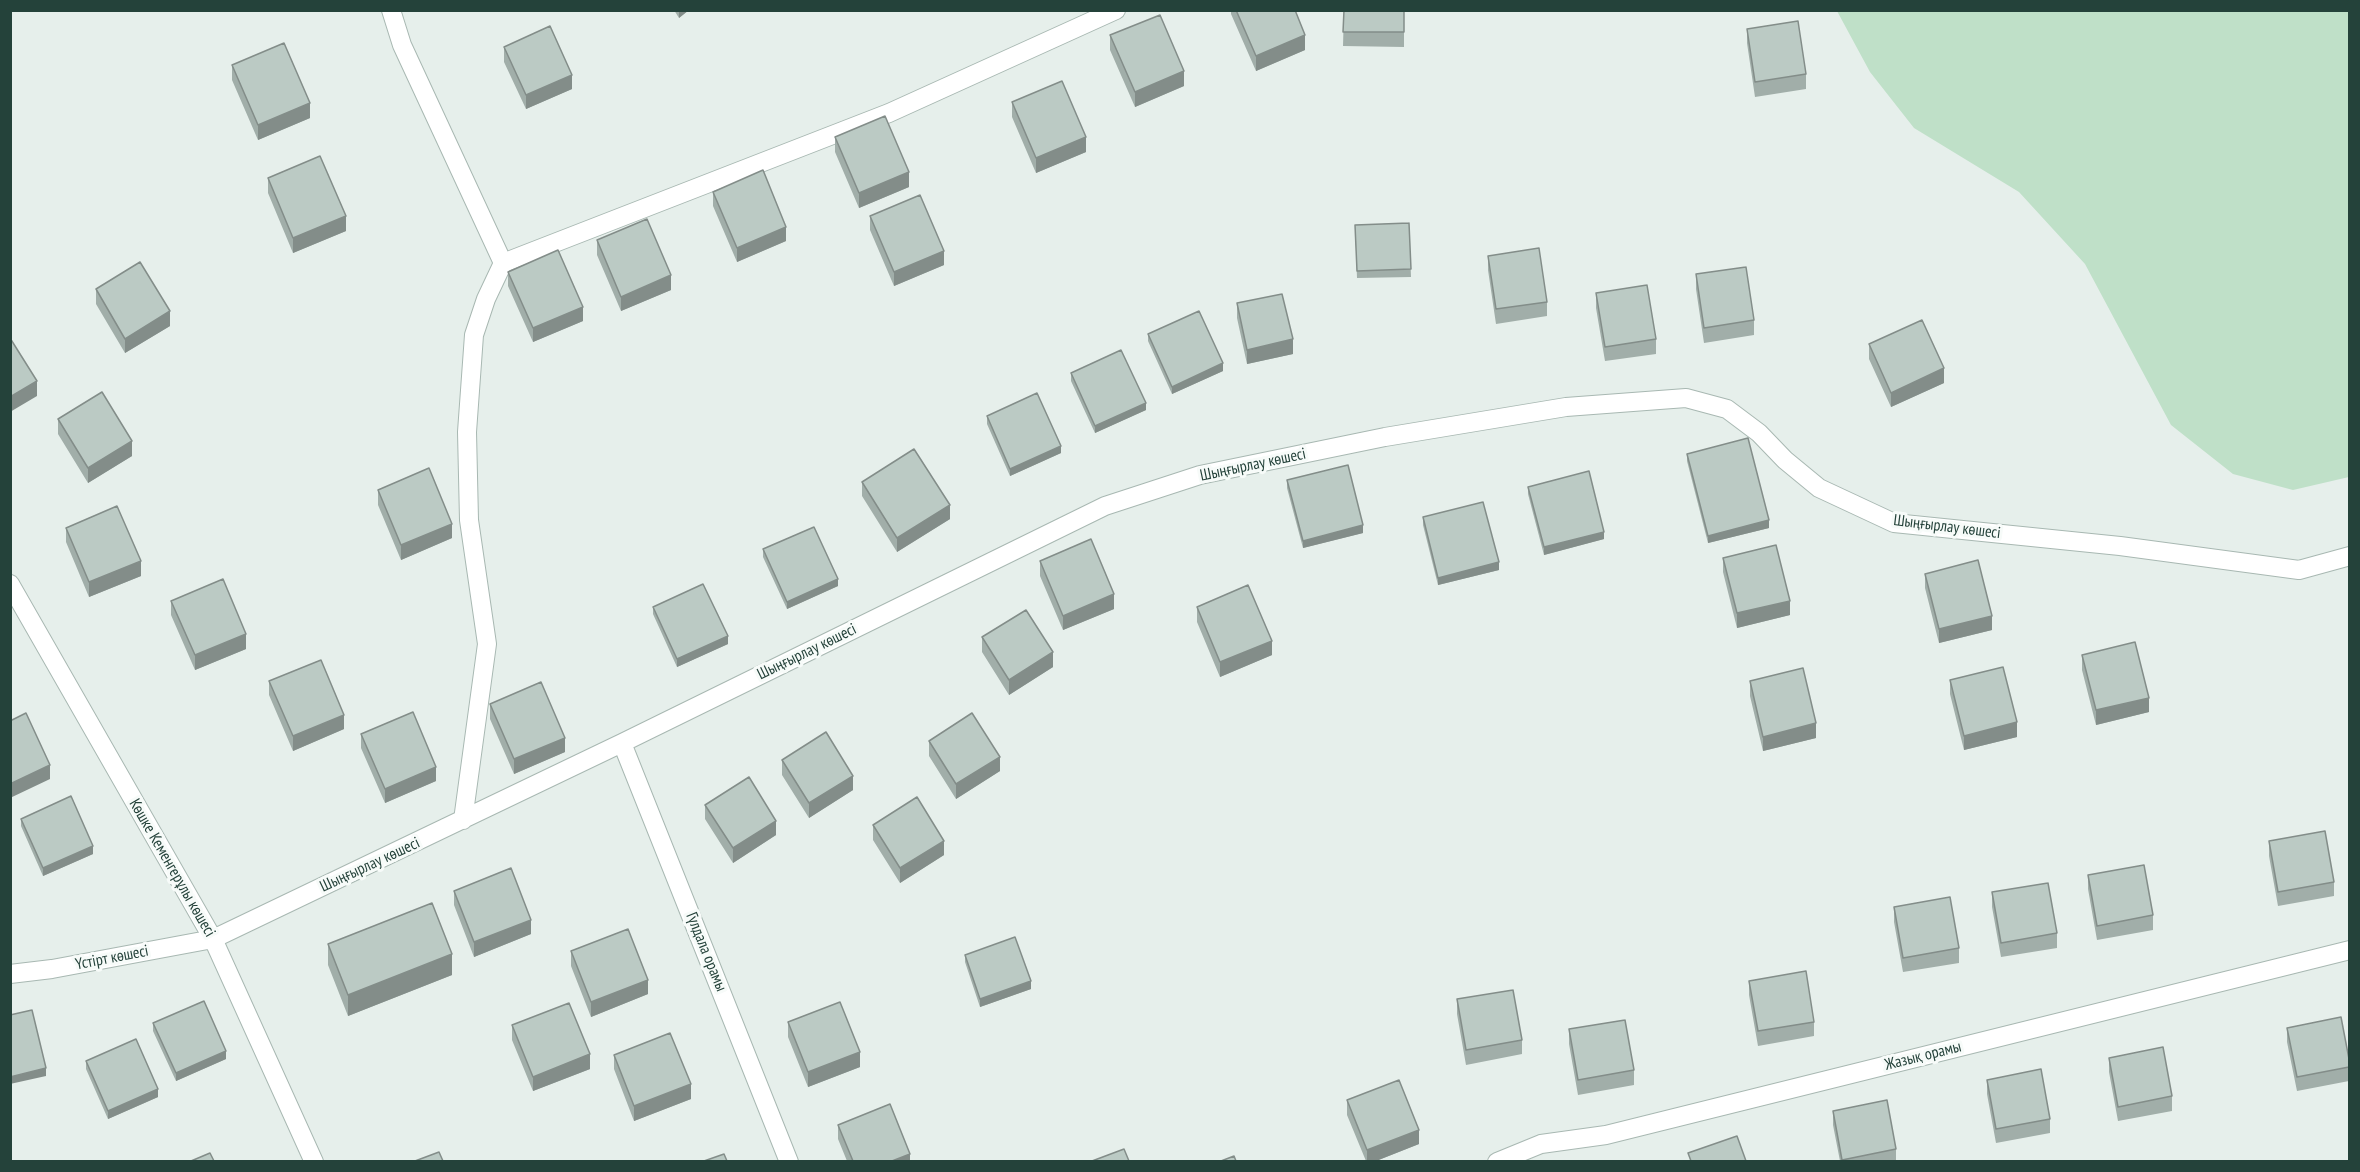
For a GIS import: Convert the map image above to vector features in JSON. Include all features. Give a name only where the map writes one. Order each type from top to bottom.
[{"type":"street","points":[[391,10],[402,45],[503,262]]},
{"type":"street","points":[[463,820],[487,644],[469,520],[468,421],[474,336],[486,299],[503,262],[889,114],[1116,10]]},
{"type":"street","name":"Шыңғырлау көшесі","points":[[213,939],[622,743],[1105,506],[1200,475],[1385,437],[1566,407],[1686,398],[1727,409],[1759,433],[1785,460],[1819,488],[1894,524],[2120,546],[2299,570],[2349,556]]},
{"type":"street","name":"Көшке Кеменгерұлы көшесі","points":[[10,584],[213,939],[314,1161]]},
{"type":"street","name":"Гүлдала орамы","points":[[622,743],[789,1161]]},
{"type":"street","name":"Үстірт көшесі","points":[[10,974],[52,969],[213,939]]},
{"type":"street","name":"Жазық орамы","points":[[1497,1161],[1541,1144],[1617,1132],[2349,950]]},
{"type":"green space","points":[[1837,11],[2349,11],[2349,477],[2293,490],[2233,474],[2171,425],[2085,264],[2019,192],[1914,128],[1870,72]]},
{"type":"building","points":[[1236,10],[1295,10],[1305,35],[1256,56]]},
{"type":"building","points":[[1344,10],[1404,10],[1404,32],[1343,32]]},
{"type":"building","points":[[1160,15],[1184,71],[1135,92],[1110,35]]},
{"type":"building","points":[[1798,21],[1806,74],[1755,82],[1747,29]]},
{"type":"building","points":[[550,26],[572,75],[526,95],[504,47]]},
{"type":"building","points":[[284,43],[310,103],[258,125],[232,65]]},
{"type":"building","points":[[1062,81],[1086,137],[1036,158],[1012,102]]},
{"type":"building","points":[[885,116],[909,172],[859,193],[835,137]]},
{"type":"building","points":[[320,156],[346,216],[293,238],[268,178]]},
{"type":"building","points":[[763,170],[786,227],[737,248],[713,192]]},
{"type":"building","points":[[920,195],[944,251],[894,272],[870,216]]},
{"type":"building","points":[[647,219],[671,275],[621,297],[597,240]]},
{"type":"building","points":[[1409,223],[1411,269],[1357,271],[1355,225]]},
{"type":"building","points":[[1539,248],[1547,302],[1496,309],[1488,256]]},
{"type":"building","points":[[558,250],[583,307],[533,328],[508,272]]},
{"type":"building","points":[[140,262],[170,311],[125,339],[96,289]]},
{"type":"building","points":[[1746,267],[1754,320],[1704,328],[1696,274]]},
{"type":"building","points":[[1647,285],[1656,339],[1605,347],[1596,293]]},
{"type":"building","points":[[1282,294],[1293,339],[1247,350],[1237,303]]},
{"type":"building","points":[[1199,311],[1223,363],[1172,387],[1148,334]]},
{"type":"building","points":[[1922,320],[1944,368],[1891,393],[1869,344]]},
{"type":"building","points":[[10,338],[37,381],[10,397]]},
{"type":"building","points":[[1121,350],[1146,403],[1095,426],[1071,373]]},
{"type":"building","points":[[102,392],[132,441],[88,468],[58,419]]},
{"type":"building","points":[[1037,393],[1061,446],[1010,469],[987,416]]},
{"type":"building","points":[[1748,438],[1769,520],[1708,536],[1687,454]]},
{"type":"building","points":[[914,449],[950,505],[897,538],[862,482]]},
{"type":"building","points":[[1348,465],[1363,525],[1303,541],[1287,480]]},
{"type":"building","points":[[429,468],[452,524],[401,545],[378,490]]},
{"type":"building","points":[[1589,471],[1604,532],[1544,547],[1528,487]]},
{"type":"building","points":[[1483,502],[1499,562],[1438,578],[1423,517]]},
{"type":"building","points":[[117,506],[141,561],[89,582],[66,528]]},
{"type":"building","points":[[814,527],[838,579],[787,602],[763,549]]},
{"type":"building","points":[[1091,539],[1114,594],[1063,616],[1040,561]]},
{"type":"building","points":[[1776,545],[1790,601],[1737,613],[1723,558]]},
{"type":"building","points":[[1978,560],[1992,616],[1939,629],[1925,574]]},
{"type":"building","points":[[223,579],[246,634],[195,655],[171,601]]},
{"type":"building","points":[[703,584],[728,636],[677,659],[653,607]]},
{"type":"building","points":[[1248,585],[1272,641],[1220,662],[1197,607]]},
{"type":"building","points":[[1026,610],[1053,652],[1009,680],[982,637]]},
{"type":"building","points":[[2135,642],[2149,698],[2096,710],[2082,655]]},
{"type":"building","points":[[321,660],[344,715],[293,736],[269,681]]},
{"type":"building","points":[[2003,667],[2017,722],[1964,736],[1950,680]]},
{"type":"building","points":[[1803,668],[1816,723],[1763,737],[1750,681]]},
{"type":"building","points":[[541,682],[565,738],[514,759],[490,704]]},
{"type":"building","points":[[413,712],[436,767],[385,789],[361,734]]},
{"type":"building","points":[[26,713],[50,765],[10,784],[10,721]]},
{"type":"building","points":[[972,713],[1000,757],[956,784],[929,741]]},
{"type":"building","points":[[826,732],[853,776],[809,803],[782,760]]},
{"type":"building","points":[[749,777],[776,821],[733,848],[705,805]]},
{"type":"building","points":[[71,796],[93,846],[43,868],[21,819]]},
{"type":"building","points":[[917,797],[944,841],[900,868],[873,825]]},
{"type":"building","points":[[2325,831],[2334,882],[2278,892],[2269,841]]},
{"type":"building","points":[[2144,865],[2153,915],[2097,926],[2088,875]]},
{"type":"building","points":[[511,868],[531,920],[474,942],[454,891]]},
{"type":"building","points":[[2048,883],[2057,933],[2001,943],[1992,892]]},
{"type":"building","points":[[1950,897],[1959,948],[1903,958],[1894,907]]},
{"type":"building","points":[[432,903],[452,954],[348,995],[328,944]]},
{"type":"building","points":[[628,929],[648,980],[591,1002],[571,951]]},
{"type":"building","points":[[1015,937],[1031,981],[980,999],[965,955]]},
{"type":"building","points":[[1806,971],[1814,1022],[1758,1031],[1749,981]]},
{"type":"building","points":[[1513,990],[1522,1040],[1466,1050],[1457,999]]},
{"type":"building","points":[[204,1001],[226,1051],[176,1073],[153,1023]]},
{"type":"building","points":[[840,1002],[860,1052],[808,1072],[788,1022]]},
{"type":"building","points":[[569,1003],[590,1054],[533,1077],[512,1025]]},
{"type":"building","points":[[32,1010],[46,1068],[10,1077],[10,1015]]},
{"type":"building","points":[[2341,1017],[2349,1067],[2297,1077],[2287,1028]]},
{"type":"building","points":[[1625,1020],[1634,1070],[1578,1080],[1569,1029]]},
{"type":"building","points":[[670,1033],[691,1084],[634,1106],[614,1055]]},
{"type":"building","points":[[136,1039],[158,1089],[108,1111],[86,1061]]},
{"type":"building","points":[[2163,1047],[2172,1096],[2118,1107],[2109,1058]]},
{"type":"building","points":[[2041,1069],[2050,1119],[1996,1129],[1987,1080]]},
{"type":"building","points":[[1399,1080],[1419,1130],[1367,1150],[1347,1100]]},
{"type":"building","points":[[1887,1100],[1896,1149],[1842,1160],[1833,1111]]},
{"type":"building","points":[[890,1104],[910,1154],[892,1161],[853,1161],[838,1125]]},
{"type":"building","points":[[1737,1136],[1746,1161],[1691,1161],[1688,1153]]},
{"type":"building","points":[[1124,1149],[1129,1161],[1092,1161]]},
{"type":"building","points":[[439,1152],[443,1161],[415,1161]]},
{"type":"building","points":[[210,1153],[214,1161],[191,1161]]},
{"type":"building","points":[[724,1154],[727,1161],[704,1161]]},
{"type":"building","points":[[1234,1156],[1236,1161],[1221,1161]]}]
